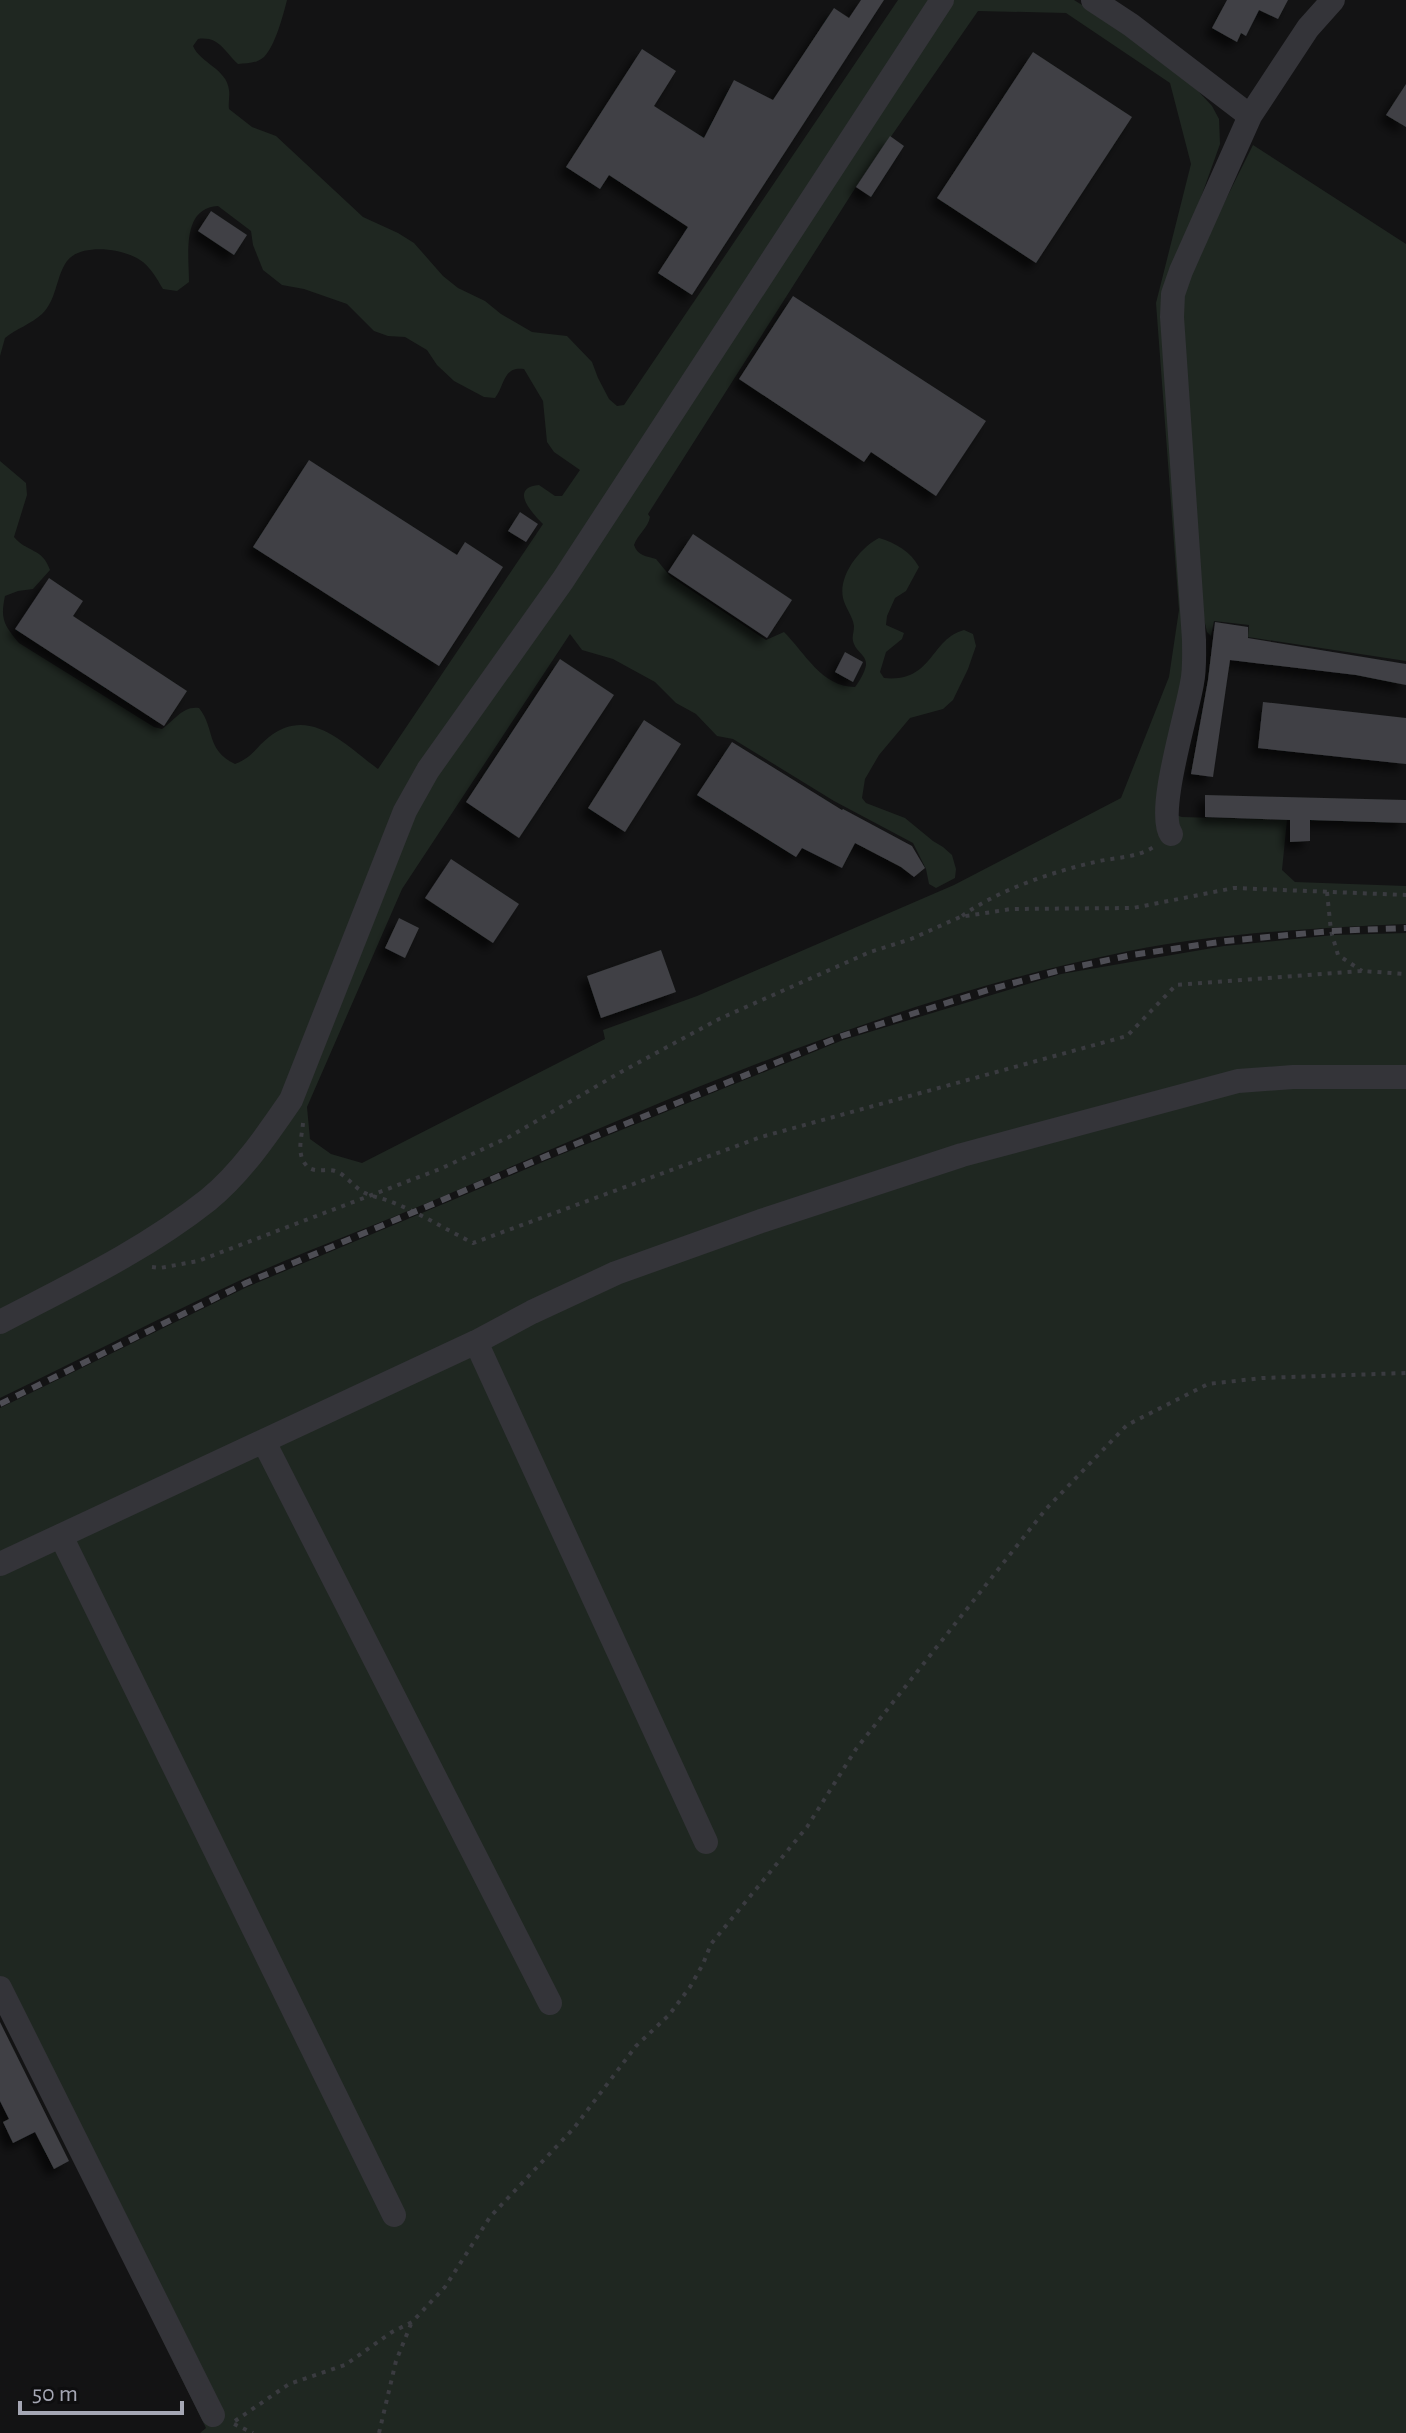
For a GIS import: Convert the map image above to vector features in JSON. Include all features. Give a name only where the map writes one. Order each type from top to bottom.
[{"type":"street","points":[[0,1322],[123,1258],[209,1199],[233,1176],[291,1100],[405,811],[428,770],[563,580],[942,0]]},
{"type":"street","points":[[1093,0],[1131,25],[1250,116]]},
{"type":"street","points":[[1171,834],[1166,827],[1166,805],[1193,680],[1194,640],[1173,294],[1250,116],[1308,28],[1333,0]]},
{"type":"street","points":[[0,1564],[476,1342],[616,1273],[761,1221],[962,1155],[1238,1081],[1293,1077],[1406,1077]]},
{"type":"street","points":[[476,1342],[706,1842]]},
{"type":"street","points":[[264,1442],[550,2003]]},
{"type":"street","points":[[61,1536],[394,2215]]},
{"type":"street","points":[[0,1988],[222,2419]]},
{"type":"path","points":[[123,1258],[142,1266],[160,1268],[198,1261],[440,1169],[509,1137],[719,1019],[870,952],[911,939],[960,917],[979,903],[1053,875],[1146,852],[1171,834]]},
{"type":"path","points":[[960,917],[1011,909],[1133,908],[1234,888],[1406,895]]},
{"type":"path","points":[[1327,892],[1331,931],[1338,955],[1362,971]]},
{"type":"path","points":[[291,1100],[302,1116],[304,1126],[300,1148],[305,1165],[311,1170],[335,1171],[360,1191],[387,1200],[473,1243],[761,1137],[1127,1036],[1176,985],[1362,971],[1406,974]]},
{"type":"path","points":[[222,2419],[289,2384],[345,2365],[412,2322],[445,2287],[490,2217],[574,2128],[636,2046],[676,2006],[703,1964],[711,1944],[807,1827],[856,1749],[941,1641],[1046,1509],[1127,1425],[1208,1384],[1262,1378],[1406,1373]]},
{"type":"path","points":[[379,2433],[396,2361],[412,2322]]},
{"type":"path","points":[[222,2419],[253,2433]]},
{"type":"shaded area","points":[[0,0],[287,0],[272,46],[258,61],[238,64],[211,40],[198,39],[193,46],[224,77],[229,92],[229,109],[252,127],[276,136],[363,217],[414,243],[458,288],[485,301],[532,332],[567,336],[592,362],[609,399],[617,406],[624,405],[898,0],[934,0],[555,576],[420,766],[284,1096],[228,1170],[170,1218],[0,1312],[0,461],[26,483],[27,495],[14,537],[39,554],[50,570],[33,589],[5,596],[4,621],[19,643],[154,727],[162,729],[184,711],[199,708],[219,752],[235,764],[269,737],[284,728],[299,725],[326,732],[378,769],[543,524],[526,502],[525,491],[539,485],[555,496],[562,496],[580,470],[554,452],[547,442],[543,401],[524,369],[508,373],[495,398],[484,397],[454,381],[427,350],[405,337],[374,331],[347,304],[282,285],[263,270],[251,231],[218,206],[206,209],[193,224],[188,247],[189,282],[177,291],[163,289],[147,266],[122,252],[100,249],[79,252],[65,264],[47,309],[5,338],[0,356]]},
{"type":"shaded area","points":[[953,0],[1074,0],[1127,33],[1187,79],[1212,106],[1219,119],[1220,144],[1175,270],[1190,639],[1160,810],[1182,817],[1287,820],[1282,870],[1295,882],[1406,886],[1406,924],[1232,936],[1129,951],[956,994],[872,1022],[704,1085],[270,1267],[0,1398],[0,1330],[120,1268],[276,1132],[410,820]],"holes":[[[978,11],[1066,13],[1170,83],[1191,164],[1156,303],[1179,610],[1169,677],[1121,798],[954,885],[697,996],[603,1030],[605,1039],[362,1163],[331,1154],[310,1139],[307,1107],[402,889],[570,634],[582,650],[613,659],[655,682],[676,703],[696,714],[717,736],[733,739],[834,801],[913,843],[926,869],[929,884],[936,888],[955,878],[952,855],[943,847],[905,818],[866,803],[862,798],[865,779],[879,755],[910,718],[943,709],[953,700],[976,646],[973,634],[964,630],[944,642],[912,674],[884,678],[880,672],[886,652],[902,639],[904,633],[886,625],[887,616],[895,598],[906,591],[919,567],[912,557],[897,545],[879,538],[858,555],[847,571],[843,598],[854,626],[854,644],[866,662],[855,687],[843,685],[824,675],[784,632],[766,640],[670,576],[656,559],[640,553],[634,545],[649,521],[648,514],[856,187]]]},
{"type":"shaded area","points":[[1253,145],[1406,244],[1406,661],[1248,637],[1249,625],[1214,621],[1211,636],[1207,632],[1201,607],[1179,316],[1191,269]]},
{"type":"shaded area","points":[[1406,933],[1406,2433],[200,2433],[206,2428],[0,2010],[0,1408],[247,1287],[843,1040],[1061,974],[1224,946],[1334,935]]},
{"type":"building","points":[[861,0],[884,0],[692,295],[658,273],[688,227],[609,175],[600,189],[566,167],[642,49],[676,71],[654,106],[704,138],[734,80],[773,100],[834,8],[849,18]]},
{"type":"building","points":[[1227,0],[1288,0],[1278,19],[1259,10],[1246,36],[1241,33],[1237,42],[1212,28]]},
{"type":"building","points":[[1033,52],[1132,117],[1036,263],[937,198]]},
{"type":"building","points":[[1406,84],[1406,127],[1386,115]]},
{"type":"building","points":[[890,136],[904,146],[871,197],[856,187]]},
{"type":"building","points":[[211,211],[247,235],[234,255],[198,231]]},
{"type":"building","points":[[793,296],[986,421],[936,496],[871,452],[864,462],[739,379]]},
{"type":"building","points":[[309,460],[457,555],[465,542],[503,567],[439,666],[253,547]]},
{"type":"building","points":[[520,512],[538,524],[526,542],[508,531]]},
{"type":"building","points":[[693,534],[792,600],[767,638],[668,572]]},
{"type":"building","points":[[49,578],[83,601],[73,616],[187,691],[164,726],[15,629]]},
{"type":"building","points":[[1215,622],[1248,627],[1248,638],[1406,664],[1406,685],[1356,675],[1230,660],[1213,777],[1191,774]]},
{"type":"building","points":[[845,652],[863,662],[853,682],[835,672]]},
{"type":"building","points":[[560,659],[614,695],[519,838],[466,802]]},
{"type":"building","points":[[1263,702],[1406,718],[1406,764],[1258,748]]},
{"type":"building","points":[[644,720],[681,744],[625,832],[588,808]]},
{"type":"building","points":[[732,742],[842,810],[912,846],[925,868],[914,877],[855,843],[842,868],[802,848],[796,857],[697,795]]},
{"type":"building","points":[[1205,795],[1406,800],[1406,823],[1310,820],[1310,841],[1290,842],[1290,820],[1205,817]]},
{"type":"building","points":[[451,859],[519,904],[493,943],[425,898]]},
{"type":"building","points":[[399,918],[419,928],[405,958],[385,948]]},
{"type":"building","points":[[661,950],[676,992],[601,1018],[587,976]]},
{"type":"building","points":[[0,2022],[69,2161],[54,2169],[35,2132],[13,2143],[3,2122],[9,2119],[0,2101]]},
{"type":"railway","points":[[0,1404],[246,1283],[842,1036],[988,990],[1132,955],[1226,941],[1331,931],[1406,928]]}]
